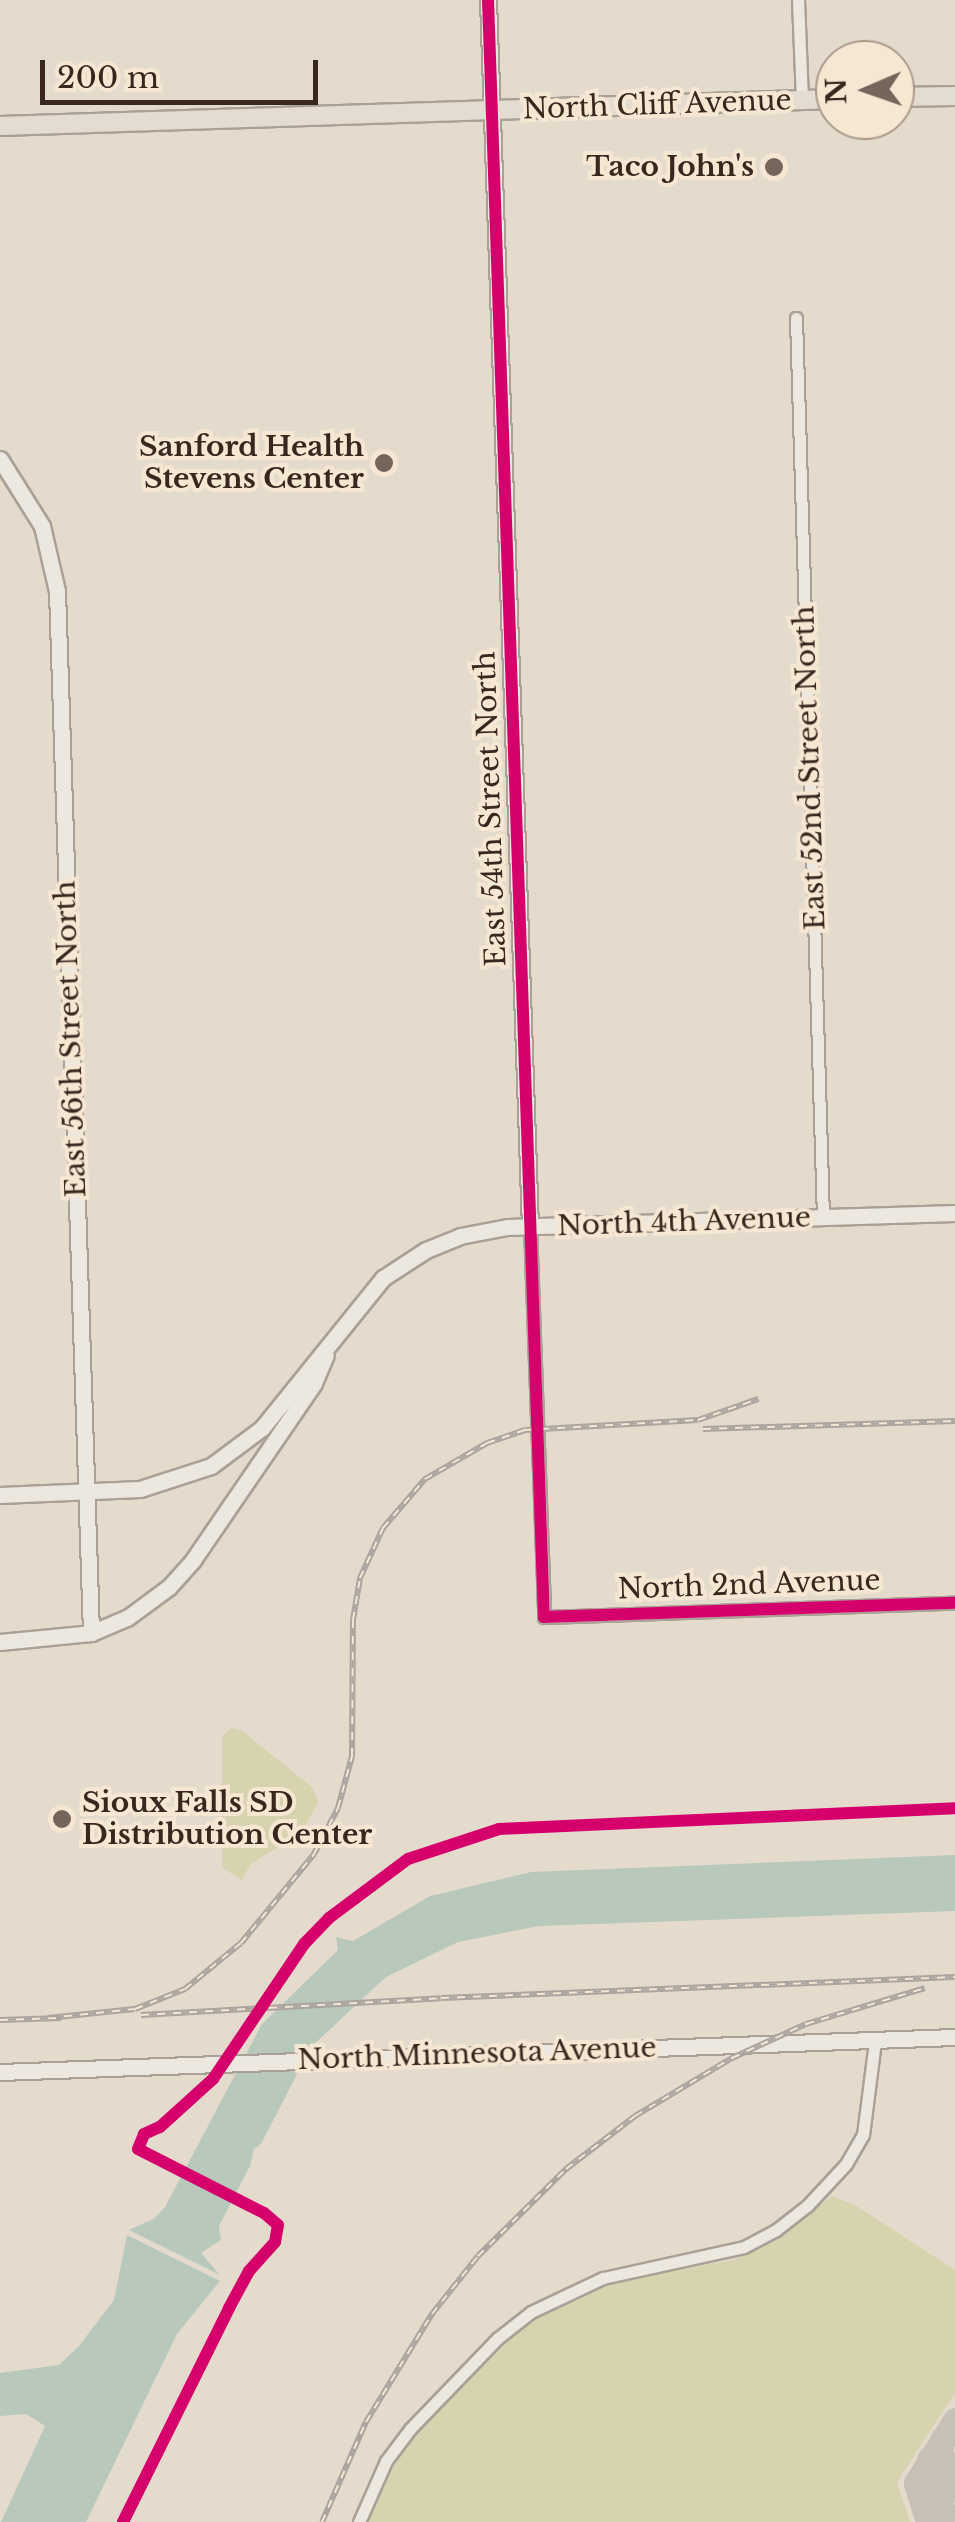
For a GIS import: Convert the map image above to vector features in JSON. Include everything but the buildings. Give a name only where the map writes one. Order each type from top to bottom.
[{"type":"main road","points":[[915,97],[955,96]]},
{"type":"main road","name":"North Cliff Avenue","points":[[0,126],[815,100]]},
{"type":"street","name":"East 54th Street North","points":[[488,0],[544,1617]]},
{"type":"street","points":[[798,0],[802,100]]},
{"type":"street","name":"East 52nd Street North","points":[[796,318],[823,1218]]},
{"type":"street","name":"East 56th Street North","points":[[0,460],[42,526],[57,591],[91,1633]]},
{"type":"street","name":"North 4th Avenue","points":[[0,1495],[159,1486],[224,1458],[262,1428],[371,1290],[411,1258],[460,1236],[530,1227],[955,1213]]},
{"type":"street","name":"North 4th Avenue","points":[[0,1642],[91,1633],[140,1610],[181,1575],[314,1383],[334,1338]]},
{"type":"street","name":"North 2nd Avenue","points":[[544,1617],[955,1603]]},
{"type":"street","name":"North Minnesota Avenue","points":[[0,2072],[955,2037]]},
{"type":"street","points":[[359,2522],[386,2462],[410,2429],[494,2342],[531,2312],[602,2278],[744,2246],[776,2230],[806,2206],[834,2179],[864,2135],[875,2041]]},
{"type":"shaded area","points":[[231,1728],[241,1730],[312,1787],[318,1802],[302,1832],[251,1864],[241,1880],[222,1867],[222,1737]]},
{"type":"shaded area","points":[[955,1855],[955,1911],[539,1926],[458,1942],[386,1977],[311,2047],[261,2144],[254,2149],[250,2166],[219,2226],[221,2240],[201,2253],[220,2275],[129,2230],[155,2218],[165,2207],[262,2024],[338,1950],[336,1937],[353,1941],[430,1896],[531,1872]]},
{"type":"shaded area","points":[[832,2196],[858,2207],[955,2270],[955,2393],[897,2482],[910,2522],[367,2522],[384,2481],[414,2436],[517,2332],[566,2300],[602,2284],[733,2260],[767,2245]]},
{"type":"shaded area","points":[[127,2235],[220,2281],[177,2334],[86,2522],[1,2522],[45,2426],[26,2414],[0,2416],[0,2373],[59,2365],[79,2346],[114,2300]]},
{"type":"taxiway","points":[[928,2522],[916,2483],[955,2420]]},
{"type":"taxiway","points":[[943,2438],[940,2451],[955,2489]]},
{"type":"taxiway","points":[[929,2459],[929,2477],[948,2522]]},
{"type":"railway","points":[[48,2018],[135,2009],[185,1989],[241,1943],[314,1854],[338,1808],[352,1756],[353,1620],[360,1578],[383,1528],[425,1479],[487,1443],[525,1430],[698,1420],[758,1399]]},
{"type":"railway","points":[[703,1429],[955,1421]]},
{"type":"railway","points":[[141,2015],[955,1977]]},
{"type":"railway","points":[[322,2522],[366,2422],[432,2314],[478,2256],[566,2169],[635,2116],[732,2058],[806,2024],[925,1988]]},
{"type":"railway","points":[[0,2020],[61,2018]]},
{"type":"cycle path","points":[[488,0],[544,1617],[955,1603]]},
{"type":"cycle path","points":[[123,2522],[249,2271],[275,2242],[278,2225],[264,2213],[138,2149],[144,2134],[160,2127],[213,2079],[304,1944],[329,1918],[408,1859],[499,1829],[955,1808]]},
{"type":"place","name":"Taco John's","points":[[774,167]]},
{"type":"place","name":"Sanford Health Stevens Center","points":[[384,463]]},
{"type":"place","name":"Sioux Falls SD Distribution Center","points":[[62,1819]]}]
